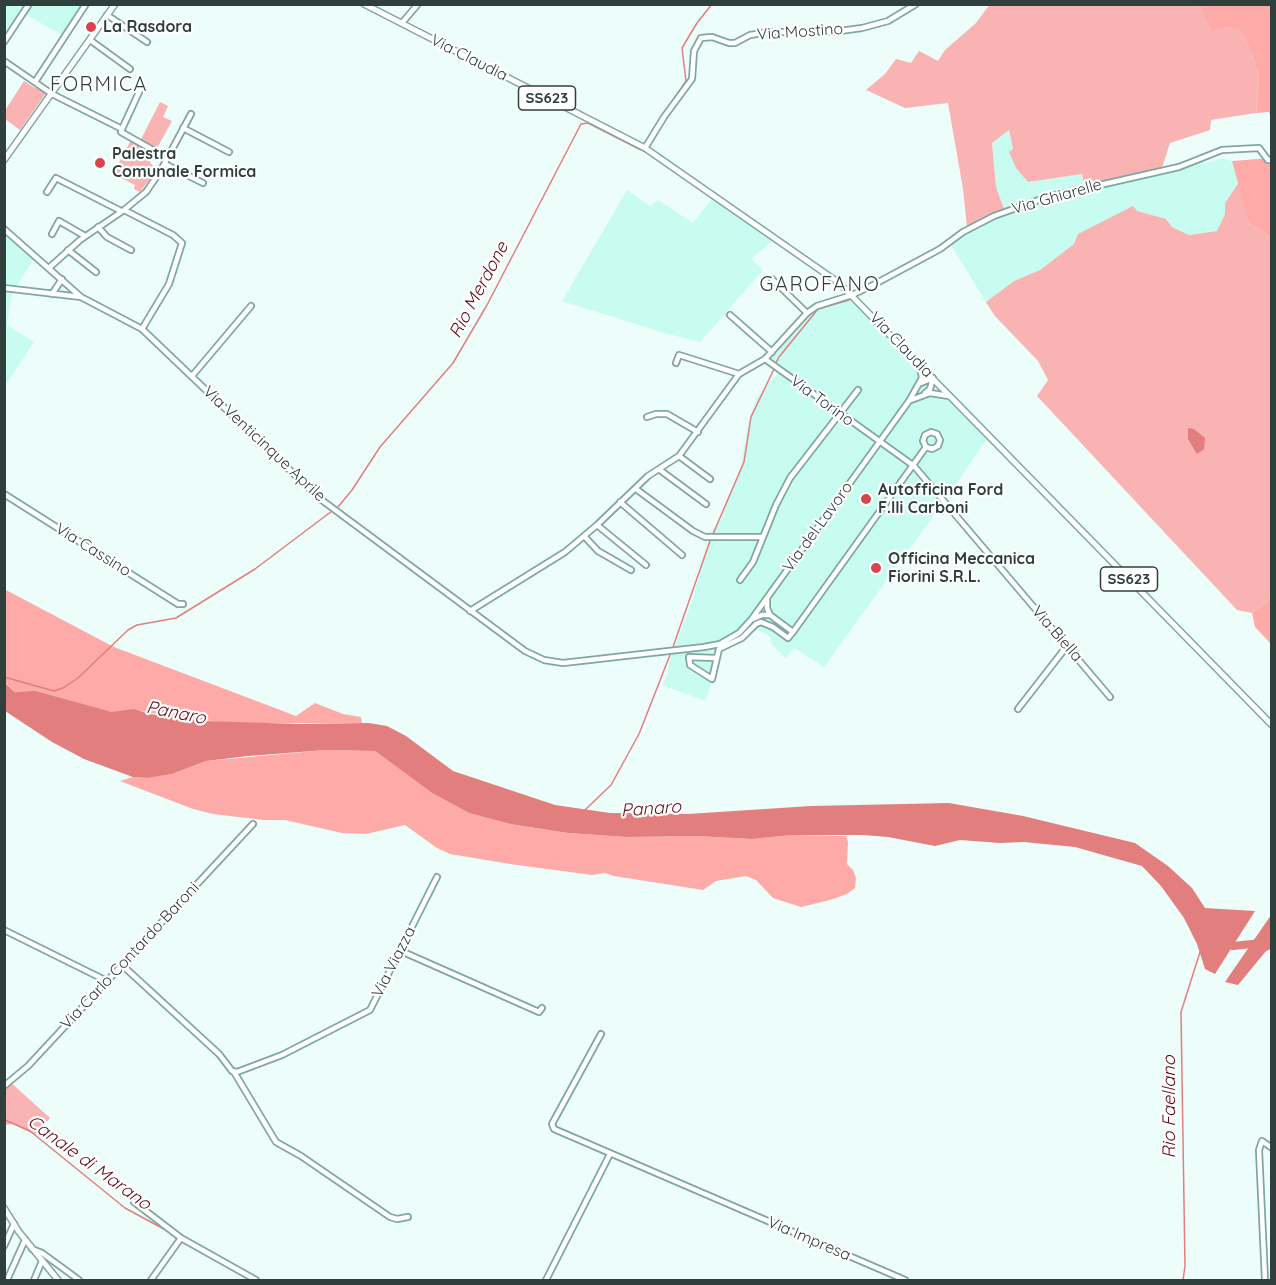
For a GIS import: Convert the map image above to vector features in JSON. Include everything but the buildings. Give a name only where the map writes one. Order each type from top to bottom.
[{"type":"main road","points":[[4,160],[115,4]]},
{"type":"main road","name":"Via Claudia","points":[[364,4],[645,148],[824,271],[852,295],[920,364],[1272,726]]},
{"type":"main road","points":[[4,1208],[25,1240],[58,1281]]},
{"type":"street","points":[[4,42],[29,4]]},
{"type":"street","points":[[35,82],[86,4]]},
{"type":"street","points":[[402,23],[418,4]]},
{"type":"street","name":"Via Mostino","points":[[645,148],[663,117],[692,79],[694,51],[701,38],[712,37],[735,43],[750,35],[770,32],[832,32],[862,28],[888,21],[916,4]]},
{"type":"street","points":[[107,15],[147,42]]},
{"type":"street","points":[[90,40],[130,69]]},
{"type":"street","points":[[4,61],[52,94],[122,129]]},
{"type":"street","points":[[141,90],[121,132],[160,154]]},
{"type":"street","points":[[50,267],[85,236],[123,211],[146,192],[165,164],[190,114]]},
{"type":"street","points":[[183,128],[229,152]]},
{"type":"street","name":"Via Ghiarelle","points":[[852,295],[940,249],[963,232],[994,216],[1047,197],[1179,167],[1222,150],[1259,148],[1268,160],[1272,160]]},
{"type":"street","points":[[165,164],[203,183]]},
{"type":"street","points":[[47,192],[56,178],[173,235],[182,243],[169,284],[142,329]]},
{"type":"street","points":[[52,234],[59,221],[85,236]]},
{"type":"street","points":[[98,227],[107,237],[131,249]]},
{"type":"street","points":[[4,229],[50,267],[81,297]]},
{"type":"street","points":[[68,250],[96,272]]},
{"type":"street","points":[[52,294],[62,279]]},
{"type":"street","points":[[772,279],[807,313]]},
{"type":"street","name":"Via Venticinque Aprile","points":[[4,288],[81,297],[142,329],[319,498],[525,651],[544,660],[563,663],[720,644]]},
{"type":"street","points":[[470,611],[565,552],[648,476],[679,456],[699,432],[739,374],[765,359],[807,313],[817,306],[852,295]]},
{"type":"street","points":[[192,376],[251,306]]},
{"type":"street","points":[[730,315],[772,352]]},
{"type":"street","points":[[676,363],[679,355],[739,374]]},
{"type":"street","name":"Via Torino","points":[[765,359],[879,442]]},
{"type":"street","points":[[919,386],[922,375],[920,364]]},
{"type":"street","points":[[919,386],[923,381],[933,378]]},
{"type":"street","points":[[923,395],[930,389],[933,378]]},
{"type":"street","name":"Via del Lavoro","points":[[720,644],[739,633],[751,620],[919,386]]},
{"type":"street","points":[[740,580],[753,562],[776,505],[790,478],[858,390]]},
{"type":"street","points":[[909,401],[923,395],[938,393],[952,397]]},
{"type":"street","points":[[647,417],[667,414],[699,432]]},
{"type":"street","name":"Via Biella","points":[[879,442],[914,466],[1110,697]]},
{"type":"street","points":[[715,658],[689,657],[690,665],[712,679],[718,649],[742,638],[761,622],[773,627],[788,638],[926,447]]},
{"type":"street","points":[[679,456],[710,479]]},
{"type":"street","points":[[660,470],[706,504]]},
{"type":"street","points":[[636,489],[693,531],[712,536],[763,537]]},
{"type":"street","name":"Via Cassino","points":[[4,494],[178,604],[183,604]]},
{"type":"street","points":[[620,502],[682,555]]},
{"type":"street","points":[[597,525],[646,565]]},
{"type":"street","points":[[584,536],[598,551],[631,570]]},
{"type":"street","points":[[767,598],[770,615],[793,632]]},
{"type":"street","points":[[751,620],[762,615],[770,615]]},
{"type":"street","points":[[1018,709],[1067,646]]},
{"type":"street","name":"Via Carlo Contardo Baroni","points":[[4,1086],[28,1066],[253,824]]},
{"type":"street","name":"Via Viazza","points":[[234,1072],[282,1055],[370,1010],[438,877]]},
{"type":"street","points":[[4,930],[107,981]]},
{"type":"street","points":[[401,951],[539,1012],[542,1008]]},
{"type":"street","points":[[122,965],[219,1054],[234,1072],[276,1142],[293,1151],[390,1217],[397,1219],[408,1217]]},
{"type":"street","name":"Via Impresa","points":[[601,1034],[552,1124],[554,1129],[905,1281]]},
{"type":"street","points":[[1266,1281],[1259,1150],[1262,1141],[1272,1148]]},
{"type":"street","points":[[546,1281],[610,1154]]},
{"type":"street","points":[[134,1202],[180,1239],[256,1281]]},
{"type":"street","points":[[4,1245],[14,1224]]},
{"type":"street","points":[[151,1281],[180,1239]]},
{"type":"street","points":[[7,1281],[25,1240]]},
{"type":"street","points":[[32,1249],[42,1253],[79,1281]]},
{"type":"street","points":[[34,1281],[42,1261]]},
{"type":"shaded area","points":[[990,4],[1199,5],[1202,11],[1239,30],[1243,35],[1259,76],[1256,113],[1211,120],[1210,130],[1170,143],[1161,171],[1084,185],[1082,174],[1028,182],[1016,168],[1009,152],[1013,149],[1009,130],[992,143],[996,187],[1004,209],[967,227],[963,189],[948,103],[905,108],[866,90],[885,74],[896,59],[911,63],[919,51],[938,61],[945,50],[976,23]]},
{"type":"shaded area","points":[[5,5],[83,5],[63,35],[22,13],[5,41]]},
{"type":"shaded area","points":[[1199,5],[1271,5],[1271,119],[1269,112],[1256,113],[1259,76],[1243,35],[1239,30],[1228,26],[1212,30]]},
{"type":"shaded area","points":[[24,81],[35,88],[37,86],[46,93],[20,130],[5,119],[4,112]]},
{"type":"shaded area","points":[[160,102],[168,106],[163,117],[172,121],[156,150],[140,141]]},
{"type":"shaded area","points":[[1009,130],[1013,149],[1028,182],[1082,174],[1084,184],[1176,168],[1201,158],[1204,164],[1221,158],[1232,161],[1239,182],[1225,203],[1225,214],[1217,231],[1189,235],[1172,227],[1166,219],[1137,211],[1074,244],[1040,270],[1014,281],[986,302],[949,242],[971,224],[1004,209],[996,187],[992,142]]},
{"type":"shaded area","points":[[131,140],[154,152],[150,163],[157,169],[140,192],[134,189],[135,185],[113,174]]},
{"type":"shaded area","points":[[1271,158],[1271,237],[1249,223],[1232,161]]},
{"type":"shaded area","points":[[1239,182],[1249,223],[1271,237],[1271,599],[1252,613],[1237,610],[1037,396],[1048,380],[1038,361],[994,315],[986,302],[1014,281],[1040,270],[1074,244],[1078,234],[1133,206],[1137,211],[1166,219],[1172,227],[1189,235],[1217,231],[1225,214],[1225,203]]},
{"type":"shaded area","points":[[627,190],[650,206],[658,200],[693,223],[713,197],[776,238],[751,259],[763,270],[700,342],[562,301]]},
{"type":"shaded area","points":[[4,227],[36,256],[12,293],[7,325],[34,342],[7,383],[4,381]]},
{"type":"shaded area","points":[[850,294],[991,433],[824,667],[794,648],[786,658],[772,645],[770,637],[758,629],[741,642],[720,650],[705,701],[662,685],[668,674],[669,662],[693,598],[711,531],[721,520],[725,504],[741,467],[749,418],[757,398],[783,367],[767,354],[815,309]]},
{"type":"shaded area","points":[[1188,428],[1194,429],[1205,438],[1204,449],[1197,454],[1188,439]]},
{"type":"shaded area","points":[[4,589],[114,647],[296,716],[315,703],[343,714],[361,717],[362,723],[231,723],[134,710],[96,714],[35,695],[20,697],[5,682]]},
{"type":"shaded area","points":[[1271,599],[1271,644],[1255,627],[1252,613]]},
{"type":"shaded area","points":[[4,682],[20,697],[35,695],[96,714],[134,709],[149,714],[205,721],[299,724],[369,723],[387,726],[406,736],[453,771],[555,805],[610,813],[688,814],[811,806],[949,803],[1023,816],[1135,843],[1168,866],[1192,888],[1205,908],[1255,911],[1215,974],[1205,969],[1197,944],[1184,918],[1161,886],[1142,866],[1075,847],[1024,842],[960,840],[935,846],[863,835],[792,835],[752,839],[696,836],[627,837],[568,833],[510,824],[469,813],[432,793],[375,751],[326,750],[248,756],[206,761],[172,774],[148,778],[133,777],[84,759],[52,742],[5,711]]},
{"type":"shaded area","points":[[326,750],[375,751],[432,793],[469,813],[510,824],[568,833],[627,837],[696,836],[752,839],[792,835],[846,836],[847,864],[853,870],[856,878],[855,888],[847,894],[830,900],[801,907],[773,898],[756,880],[746,876],[716,881],[703,890],[605,873],[592,875],[510,864],[450,854],[437,848],[405,825],[366,834],[342,833],[285,820],[213,814],[193,809],[120,781],[133,777],[148,778],[172,774],[206,761]]},
{"type":"shaded area","points":[[1271,916],[1271,949],[1266,951],[1238,985],[1225,982],[1269,918]]},
{"type":"shaded area","points":[[8,1080],[50,1118],[35,1135],[13,1124],[5,1125],[4,1083]]},
{"type":"waterway","name":"Rio Merdone","points":[[668,108],[686,81],[682,48],[712,4]]},
{"type":"waterway","name":"Rio Merdone","points":[[338,507],[380,447],[453,363],[487,305],[581,124],[588,123],[641,150]]},
{"type":"waterway","points":[[776,363],[818,309],[849,300]]},
{"type":"waterway","points":[[673,647],[710,541],[744,462],[751,417],[774,369]]},
{"type":"waterway","name":"Rio Merdone","points":[[4,677],[54,691],[63,688],[78,678],[128,630],[137,625],[176,618],[255,569],[332,511]]},
{"type":"waterway","points":[[585,810],[611,785],[639,734],[670,655]]},
{"type":"waterway","name":"Panaro","points":[[4,697],[35,695],[108,715]]},
{"type":"waterway","name":"Panaro","points":[[1223,944],[1233,946],[1261,943],[1272,932]]},
{"type":"waterway","name":"Rio Faellano","points":[[1183,1280],[1185,1266],[1181,1012],[1200,952]]},
{"type":"waterway","name":"Canale di Marano","points":[[5,1120],[30,1131],[125,1208],[173,1234]]},
{"type":"waterway","name":"Canale di Marano","points":[[231,1269],[251,1280]]},
{"type":"place","name":"La Rasdora","points":[[91,27]]},
{"type":"place","name":"Palestra Comunale Formica","points":[[100,163]]},
{"type":"place","name":"Autofficina Ford F.lli Carboni","points":[[866,499]]},
{"type":"place","name":"Officina Meccanica Fiorini S.R.L.","points":[[876,568]]},
{"type":"district","name":"FORMICA","points":[[99,85]]},
{"type":"district","name":"GAROFANO","points":[[820,285]]}]
